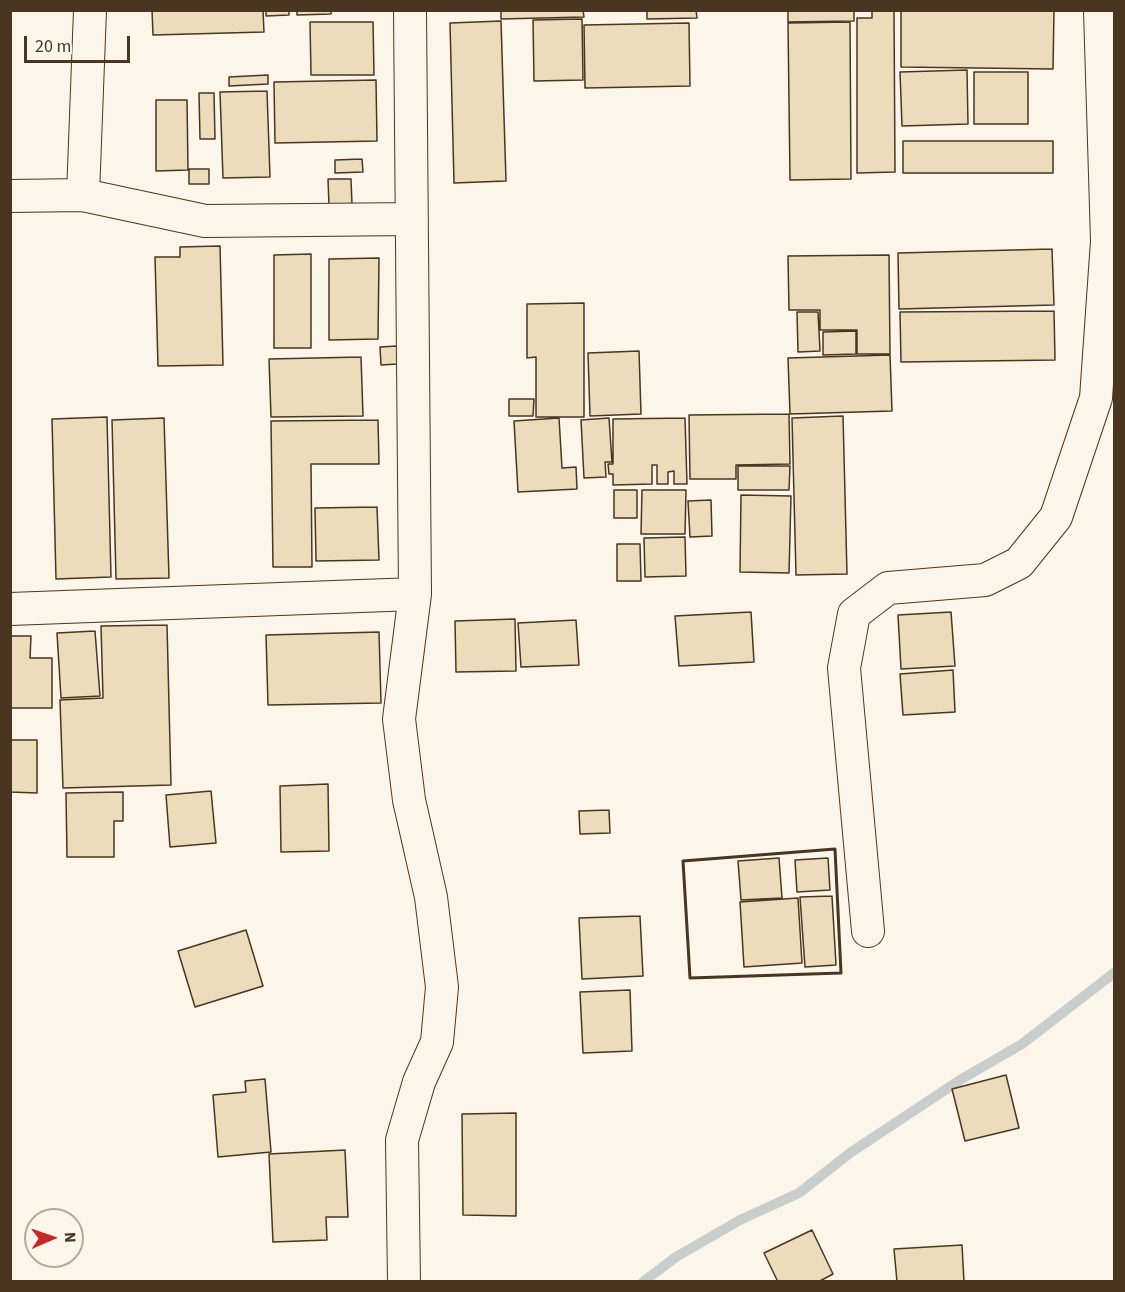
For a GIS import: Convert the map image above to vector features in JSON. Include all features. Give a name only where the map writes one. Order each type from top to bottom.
[{"type":"street","points":[[83,195],[90,10]]},
{"type":"street","points":[[404,1281],[402,1140],[419,1082],[437,1042],[442,987],[431,897],[409,800],[399,719],[416,594],[410,10]]},
{"type":"street","points":[[867,931],[844,668],[854,614],[888,588],[985,580],[1019,563],[1056,517],[1096,398],[1107,241],[1100,10]]},
{"type":"street","points":[[10,196],[83,195],[206,220],[412,219]]},
{"type":"street","points":[[10,609],[416,594]]},
{"type":"building","points":[[152,10],[263,10],[264,32],[153,35]]},
{"type":"building","points":[[266,10],[289,10],[289,15],[266,16]]},
{"type":"building","points":[[297,10],[331,10],[331,14],[297,15]]},
{"type":"building","points":[[501,10],[583,10],[584,17],[501,19]]},
{"type":"building","points":[[647,10],[696,10],[697,18],[647,19]]},
{"type":"building","points":[[788,10],[854,10],[854,21],[788,22]]},
{"type":"building","points":[[872,10],[894,10],[895,172],[857,173],[857,18],[872,18]]},
{"type":"building","points":[[901,10],[1054,10],[1053,69],[901,67]]},
{"type":"building","points":[[582,19],[583,80],[534,81],[533,20]]},
{"type":"building","points":[[501,21],[506,181],[454,183],[450,23]]},
{"type":"building","points":[[310,22],[373,22],[374,75],[311,75]]},
{"type":"building","points":[[850,22],[851,179],[790,180],[788,23]]},
{"type":"building","points":[[689,23],[690,86],[585,88],[584,25]]},
{"type":"building","points":[[967,70],[968,124],[902,126],[900,72]]},
{"type":"building","points":[[974,72],[1028,72],[1028,124],[974,124]]},
{"type":"building","points":[[268,75],[268,84],[229,86],[229,77]]},
{"type":"building","points":[[376,80],[377,141],[275,143],[274,82]]},
{"type":"building","points":[[267,91],[270,177],[223,178],[220,92]]},
{"type":"building","points":[[199,93],[214,93],[215,139],[200,139]]},
{"type":"building","points":[[156,100],[187,100],[188,170],[156,171]]},
{"type":"building","points":[[903,141],[1053,141],[1053,173],[903,173]]},
{"type":"building","points":[[362,159],[363,172],[335,173],[335,160]]},
{"type":"building","points":[[189,169],[209,169],[209,184],[189,184]]},
{"type":"building","points":[[328,179],[351,179],[352,205],[329,206]]},
{"type":"building","points":[[220,246],[223,365],[158,366],[155,257],[180,257],[180,247]]},
{"type":"building","points":[[1052,249],[1054,305],[899,309],[898,253]]},
{"type":"building","points":[[311,254],[311,348],[274,348],[274,255]]},
{"type":"building","points":[[889,255],[890,354],[857,354],[857,330],[820,330],[820,310],[789,310],[788,256]]},
{"type":"building","points":[[379,258],[378,339],[329,340],[329,259]]},
{"type":"building","points":[[584,303],[584,417],[536,417],[536,357],[527,358],[527,304]]},
{"type":"building","points":[[1054,311],[1055,360],[901,362],[900,312]]},
{"type":"building","points":[[797,312],[818,312],[820,351],[798,352]]},
{"type":"building","points":[[856,331],[856,354],[823,355],[823,332]]},
{"type":"building","points":[[397,346],[397,364],[381,365],[380,347]]},
{"type":"building","points":[[639,351],[641,414],[590,416],[588,353]]},
{"type":"building","points":[[890,355],[892,411],[790,414],[788,358]]},
{"type":"building","points":[[361,357],[363,416],[271,417],[269,359]]},
{"type":"building","points":[[509,399],[534,399],[533,416],[509,416]]},
{"type":"building","points":[[789,414],[790,464],[736,465],[736,479],[690,479],[689,415]]},
{"type":"building","points":[[843,416],[847,574],[796,575],[792,418]]},
{"type":"building","points":[[107,417],[111,577],[56,579],[52,419]]},
{"type":"building","points":[[164,418],[169,578],[116,579],[112,420]]},
{"type":"building","points":[[559,418],[562,468],[576,467],[577,489],[518,492],[514,421]]},
{"type":"building","points":[[609,418],[612,462],[605,462],[606,477],[584,478],[581,420]]},
{"type":"building","points":[[685,418],[687,484],[674,484],[674,471],[668,472],[668,484],[657,484],[657,465],[652,465],[652,484],[613,485],[613,474],[609,474],[608,464],[613,464],[613,419]]},
{"type":"building","points":[[378,420],[379,464],[311,464],[312,567],[273,567],[271,421]]},
{"type":"building","points":[[738,466],[790,466],[789,490],[738,490]]},
{"type":"building","points":[[614,490],[637,490],[637,518],[614,518]]},
{"type":"building","points":[[642,490],[686,490],[685,534],[641,534]]},
{"type":"building","points":[[741,495],[791,496],[789,573],[740,572]]},
{"type":"building","points":[[711,500],[712,536],[690,537],[688,501]]},
{"type":"building","points":[[377,507],[379,560],[316,561],[315,508]]},
{"type":"building","points":[[685,537],[686,576],[645,577],[644,538]]},
{"type":"building","points":[[617,544],[640,544],[641,581],[617,581]]},
{"type":"building","points":[[751,612],[754,662],[679,666],[675,616]]},
{"type":"building","points":[[951,612],[955,666],[901,669],[898,615]]},
{"type":"building","points":[[515,619],[516,671],[456,672],[455,621]]},
{"type":"building","points":[[576,620],[579,665],[521,667],[518,623]]},
{"type":"building","points":[[167,625],[171,785],[63,788],[60,700],[103,698],[101,626]]},
{"type":"building","points":[[95,631],[100,696],[61,698],[57,633]]},
{"type":"building","points":[[379,632],[381,703],[268,705],[266,635]]},
{"type":"building","points":[[10,636],[31,636],[30,658],[52,658],[52,708],[10,708]]},
{"type":"building","points":[[953,670],[955,712],[903,715],[900,674]]},
{"type":"building","points":[[10,740],[37,740],[37,793],[10,792]]},
{"type":"building","points":[[328,784],[329,851],[281,852],[280,786]]},
{"type":"building","points":[[211,791],[216,843],[170,847],[166,795]]},
{"type":"building","points":[[123,792],[123,821],[114,821],[114,857],[67,857],[66,793]]},
{"type":"building","points":[[609,810],[610,833],[580,834],[579,811]]},
{"type":"building","points":[[779,858],[782,898],[741,900],[738,861]]},
{"type":"building","points":[[828,858],[830,890],[797,892],[795,860]]},
{"type":"building","points":[[832,896],[836,965],[805,967],[800,897]]},
{"type":"building","points":[[798,898],[802,963],[744,967],[740,902]]},
{"type":"building","points":[[640,916],[643,976],[582,979],[579,918]]},
{"type":"building","points":[[246,930],[263,986],[195,1007],[178,951]]},
{"type":"building","points":[[630,990],[632,1051],[583,1053],[580,992]]},
{"type":"building","points":[[1006,1075],[1019,1128],[965,1141],[952,1089]]},
{"type":"building","points":[[265,1079],[271,1152],[218,1157],[213,1095],[246,1092],[245,1081]]},
{"type":"building","points":[[516,1113],[516,1216],[463,1215],[462,1114]]},
{"type":"building","points":[[345,1150],[348,1217],[326,1217],[327,1240],[273,1242],[269,1154]]},
{"type":"building","points":[[812,1230],[833,1274],[818,1282],[778,1282],[764,1253]]},
{"type":"building","points":[[962,1245],[964,1282],[897,1282],[894,1249]]},
{"type":"waterway","points":[[643,1282],[676,1257],[740,1220],[799,1193],[850,1153],[960,1080],[1022,1044],[1114,973]]},
{"type":"wall","points":[[835,849],[841,973],[690,978],[683,861],[835,849]]}]
